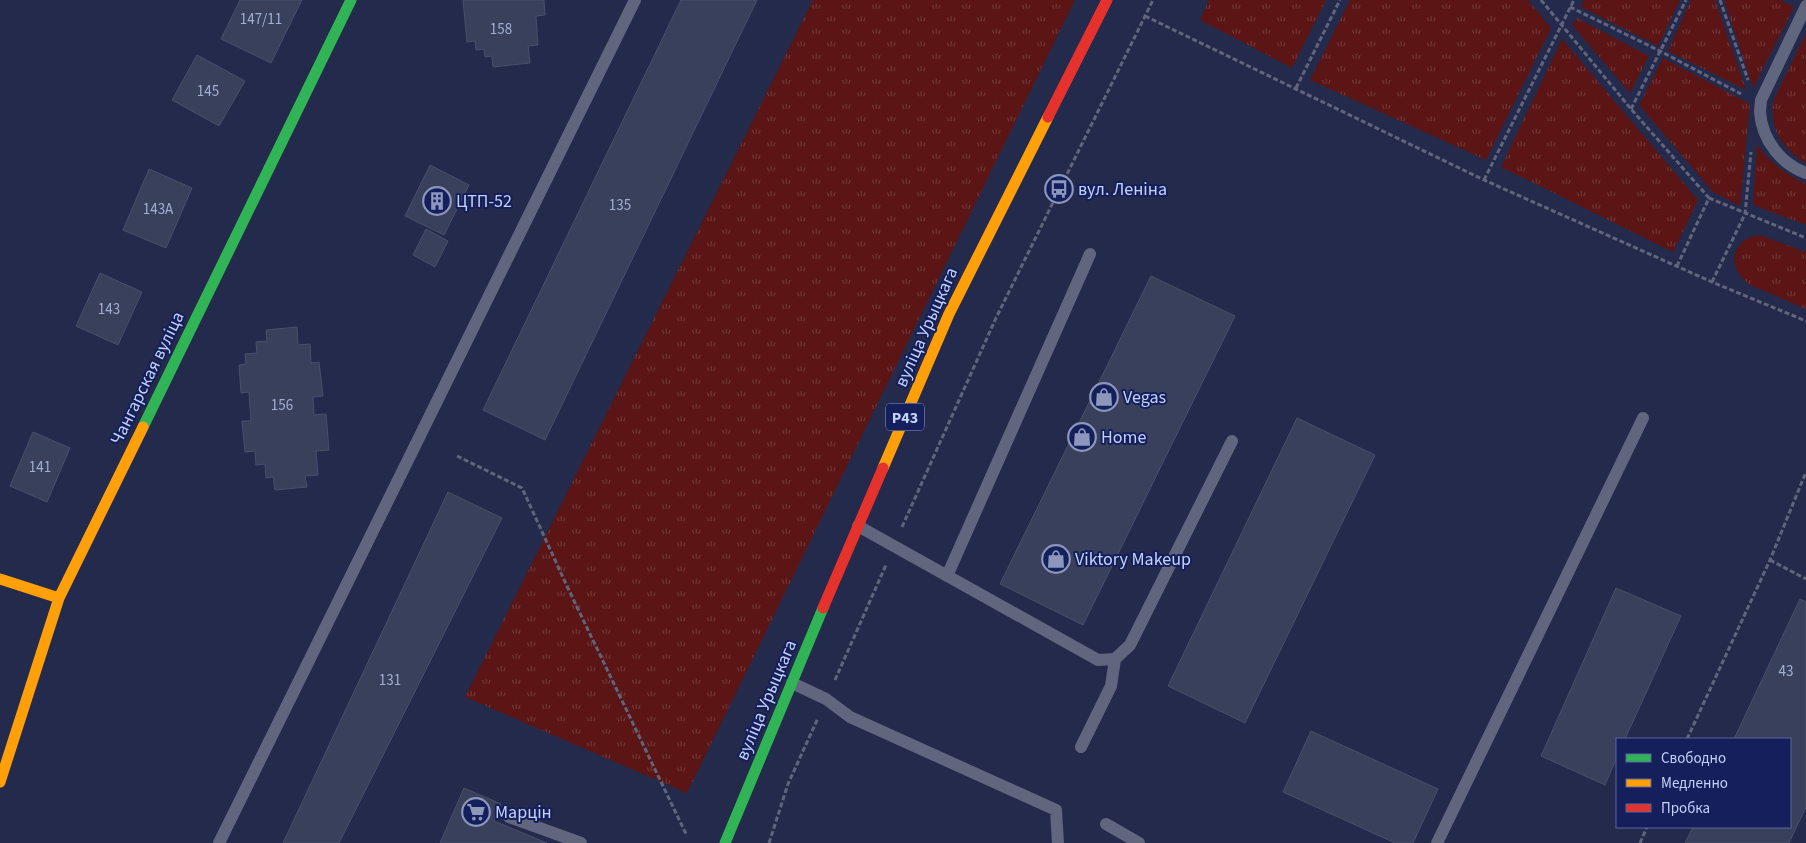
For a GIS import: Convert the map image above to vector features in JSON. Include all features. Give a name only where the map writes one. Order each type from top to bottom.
[{"type":"main road","name":"Чангарская вуліца","points":[[0,782],[59,598],[351,0]]},
{"type":"main road","name":"вуліца Урыцкага","points":[[725,843],[858,526],[950,314],[1107,0]]},
{"type":"main road","points":[[0,580],[59,598]]},
{"type":"lane","points":[[219,843],[635,0]]},
{"type":"lane","points":[[1806,6],[1758,103],[1763,128],[1777,154],[1790,166],[1806,174]]},
{"type":"lane","points":[[947,576],[1090,254]]},
{"type":"lane","points":[[1437,843],[1643,418]]},
{"type":"lane","points":[[1081,747],[1111,686],[1115,659],[1130,645],[1232,441]]},
{"type":"lane","points":[[858,526],[1098,660],[1115,659]]},
{"type":"lane","points":[[792,683],[826,699],[850,717],[1056,810],[1058,843]]},
{"type":"lane","points":[[509,816],[581,843]]},
{"type":"lane","points":[[1106,824],[1139,843]]},
{"type":"path","points":[[769,843],[788,784],[996,318],[1153,0]]},
{"type":"path","points":[[1296,88],[1340,0]]},
{"type":"path","points":[[1541,0],[1630,110],[1709,198],[1806,238]]},
{"type":"path","points":[[1484,180],[1574,0]]},
{"type":"path","points":[[1630,110],[1686,0]]},
{"type":"path","points":[[1720,0],[1758,103]]},
{"type":"path","points":[[1570,7],[1660,51],[1758,103]]},
{"type":"path","points":[[1144,16],[1484,180],[1712,282],[1806,321]]},
{"type":"path","points":[[1712,282],[1745,214],[1751,148]]},
{"type":"path","points":[[1676,266],[1709,198]]},
{"type":"path","points":[[457,456],[522,488],[570,593],[687,836]]},
{"type":"path","points":[[1687,738],[1770,560],[1806,472]]},
{"type":"path","points":[[1770,560],[1806,579]]},
{"type":"path","points":[[1640,843],[1647,828]]},
{"type":"green space","points":[[813,0],[1075,0],[687,793],[465,697]]},
{"type":"green space","points":[[1209,0],[1326,0],[1292,68],[1200,20]]},
{"type":"green space","points":[[1350,0],[1528,0],[1551,28],[1486,160],[1310,80]]},
{"type":"green space","points":[[1584,0],[1680,0],[1658,46],[1581,7]]},
{"type":"green space","points":[[1691,0],[1715,0],[1746,90],[1668,51]]},
{"type":"green space","points":[[1724,0],[1781,0],[1794,7],[1753,88]]},
{"type":"green space","points":[[1577,18],[1649,56],[1630,93],[1572,25]]},
{"type":"green space","points":[[1806,33],[1806,163],[1790,152],[1779,138],[1774,121],[1773,102]]},
{"type":"green space","points":[[1562,39],[1698,200],[1673,252],[1501,167]]},
{"type":"green space","points":[[1663,58],[1750,104],[1740,206],[1713,192],[1639,105]]},
{"type":"green space","points":[[1757,144],[1778,167],[1806,184],[1806,225],[1753,205]]},
{"type":"green space","points":[[1760,235],[1806,252],[1806,309],[1750,285],[1737,271],[1735,255],[1737,248],[1742,242]]},
{"type":"building","points":[[240,0],[302,0],[271,63],[221,39]]},
{"type":"building","points":[[463,0],[544,0],[545,15],[536,16],[538,45],[528,46],[530,63],[493,67],[492,56],[485,57],[484,49],[476,50],[475,41],[467,42]]},
{"type":"building","points":[[681,0],[757,0],[545,440],[483,410]]},
{"type":"building","points":[[197,55],[245,81],[219,126],[172,100]]},
{"type":"building","name":"ЦТП-52","points":[[430,165],[469,185],[444,235],[405,216]]},
{"type":"building","points":[[149,169],[192,188],[166,248],[123,230]]},
{"type":"building","points":[[426,229],[448,241],[435,267],[413,255]]},
{"type":"building","points":[[100,273],[142,292],[118,345],[76,326]]},
{"type":"building","points":[[1151,276],[1235,316],[1083,625],[1000,584]]},
{"type":"building","points":[[297,327],[298,345],[310,344],[311,363],[319,362],[323,396],[313,397],[314,415],[326,414],[329,450],[316,451],[318,475],[305,476],[307,487],[275,490],[273,477],[266,478],[265,464],[256,465],[255,451],[245,452],[242,421],[251,421],[249,392],[241,393],[239,365],[246,364],[245,354],[257,353],[256,342],[267,341],[266,330]]},
{"type":"building","points":[[1297,418],[1375,455],[1245,723],[1168,686]]},
{"type":"building","points":[[33,432],[70,448],[47,502],[10,486]]},
{"type":"building","points":[[448,492],[502,518],[339,843],[283,843]]},
{"type":"building","points":[[1616,588],[1681,616],[1625,738],[1616,738],[1616,759],[1605,785],[1541,756]]},
{"type":"building","points":[[1800,599],[1806,602],[1806,807],[1789,843],[1685,843],[1692,828],[1791,828],[1791,738],[1734,738]]},
{"type":"building","points":[[1311,731],[1438,789],[1413,843],[1395,843],[1283,792]]},
{"type":"building","name":"Марцін","points":[[464,788],[501,804],[494,821],[547,843],[440,843]]},
{"type":"traffic: fast","points":[[143,427],[351,0]]},
{"type":"traffic: fast","points":[[725,843],[823,608]]},
{"type":"traffic: slow","points":[[883,468],[949,314],[1048,117]]},
{"type":"traffic: slow","points":[[0,782],[59,598],[143,427]]},
{"type":"traffic: slow","points":[[0,579],[59,598]]},
{"type":"traffic: jam","points":[[1048,117],[1107,0]]},
{"type":"traffic: jam","points":[[823,608],[883,468]]},
{"type":"place","name":"вул. Леніна","points":[[1059,189]]},
{"type":"place","name":"ЦТП-52","points":[[437,201]]},
{"type":"place","name":"Vegas","points":[[1104,397]]},
{"type":"place","name":"Home","points":[[1082,437]]},
{"type":"place","name":"Viktory Makeup","points":[[1056,559]]},
{"type":"place","name":"Марцін","points":[[476,812]]}]
